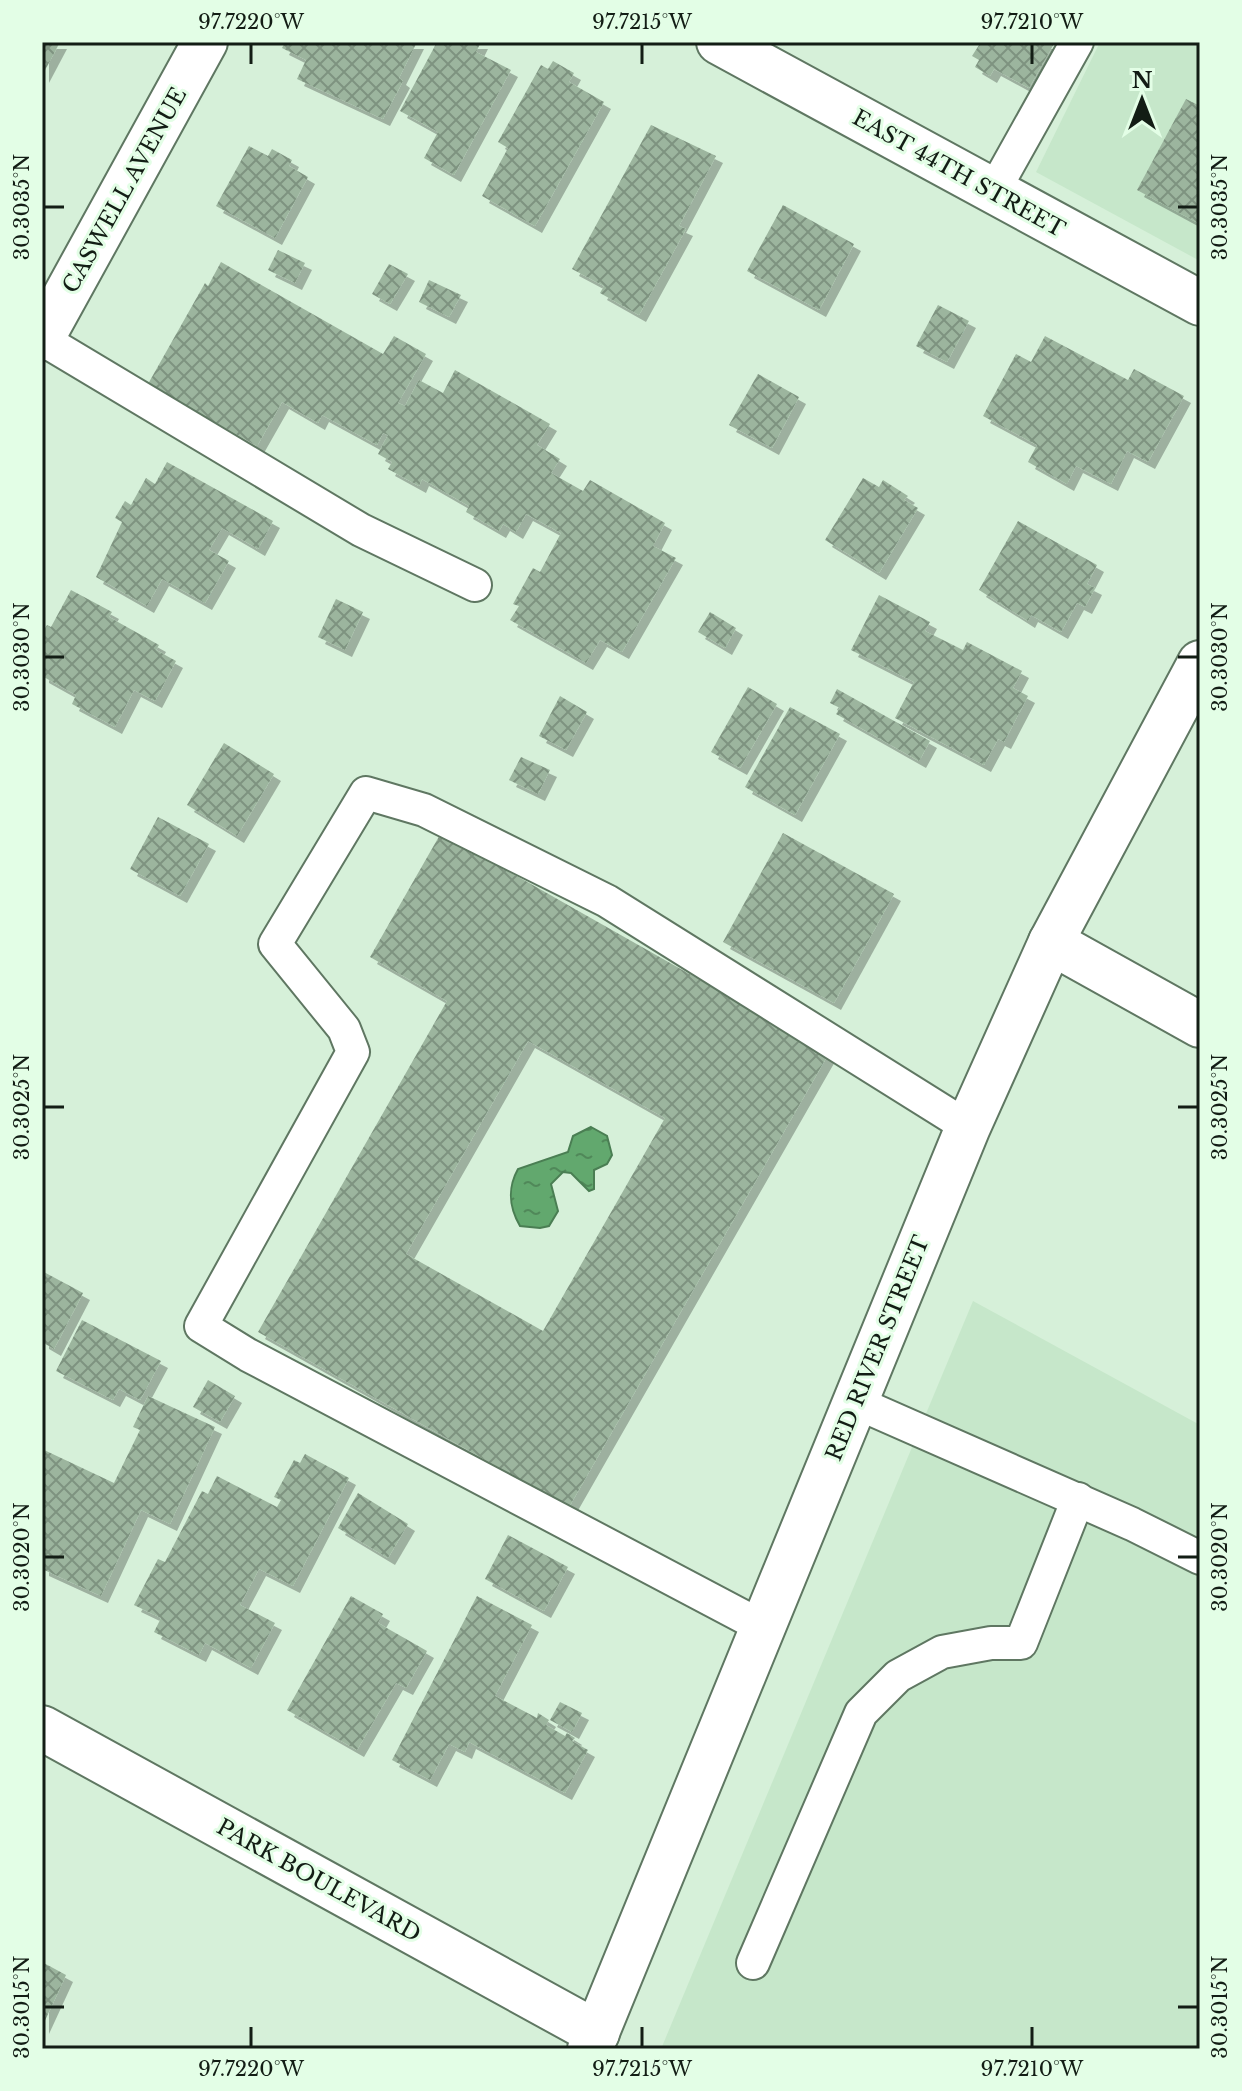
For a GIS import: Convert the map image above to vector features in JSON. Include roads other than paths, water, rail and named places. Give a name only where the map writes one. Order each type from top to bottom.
[{"type":"street","name":"CASWELL AVENUE","points":[[42,338],[205,42]]},
{"type":"street","name":"EAST 44TH STREET","points":[[719,42],[1200,303]]},
{"type":"street","name":"RED RIVER STREET","points":[[593,2041],[968,1127],[1051,942],[1200,663]]},
{"type":"street","points":[[1051,942],[1200,1025]]},
{"type":"street","name":"PARK BOULEVARD","points":[[42,1728],[593,2041]]},
{"type":"lane","points":[[993,192],[1077,42]]},
{"type":"lane","points":[[42,338],[361,530],[475,585]]},
{"type":"lane","points":[[763,1627],[248,1355],[201,1326],[353,1052],[344,1029],[275,944],[366,793],[424,810],[607,901],[968,1127]]},
{"type":"lane","points":[[855,1402],[1078,1499],[1200,1558]]},
{"type":"lane","points":[[753,1963],[861,1713],[898,1676],[942,1652],[991,1643],[1021,1643],[1078,1499]]},
{"type":"water","points":[[591,1127],[607,1136],[612,1155],[607,1164],[594,1170],[594,1189],[589,1191],[571,1173],[563,1172],[551,1184],[558,1211],[549,1226],[520,1226],[511,1198],[518,1169],[568,1152],[573,1136]]}]
